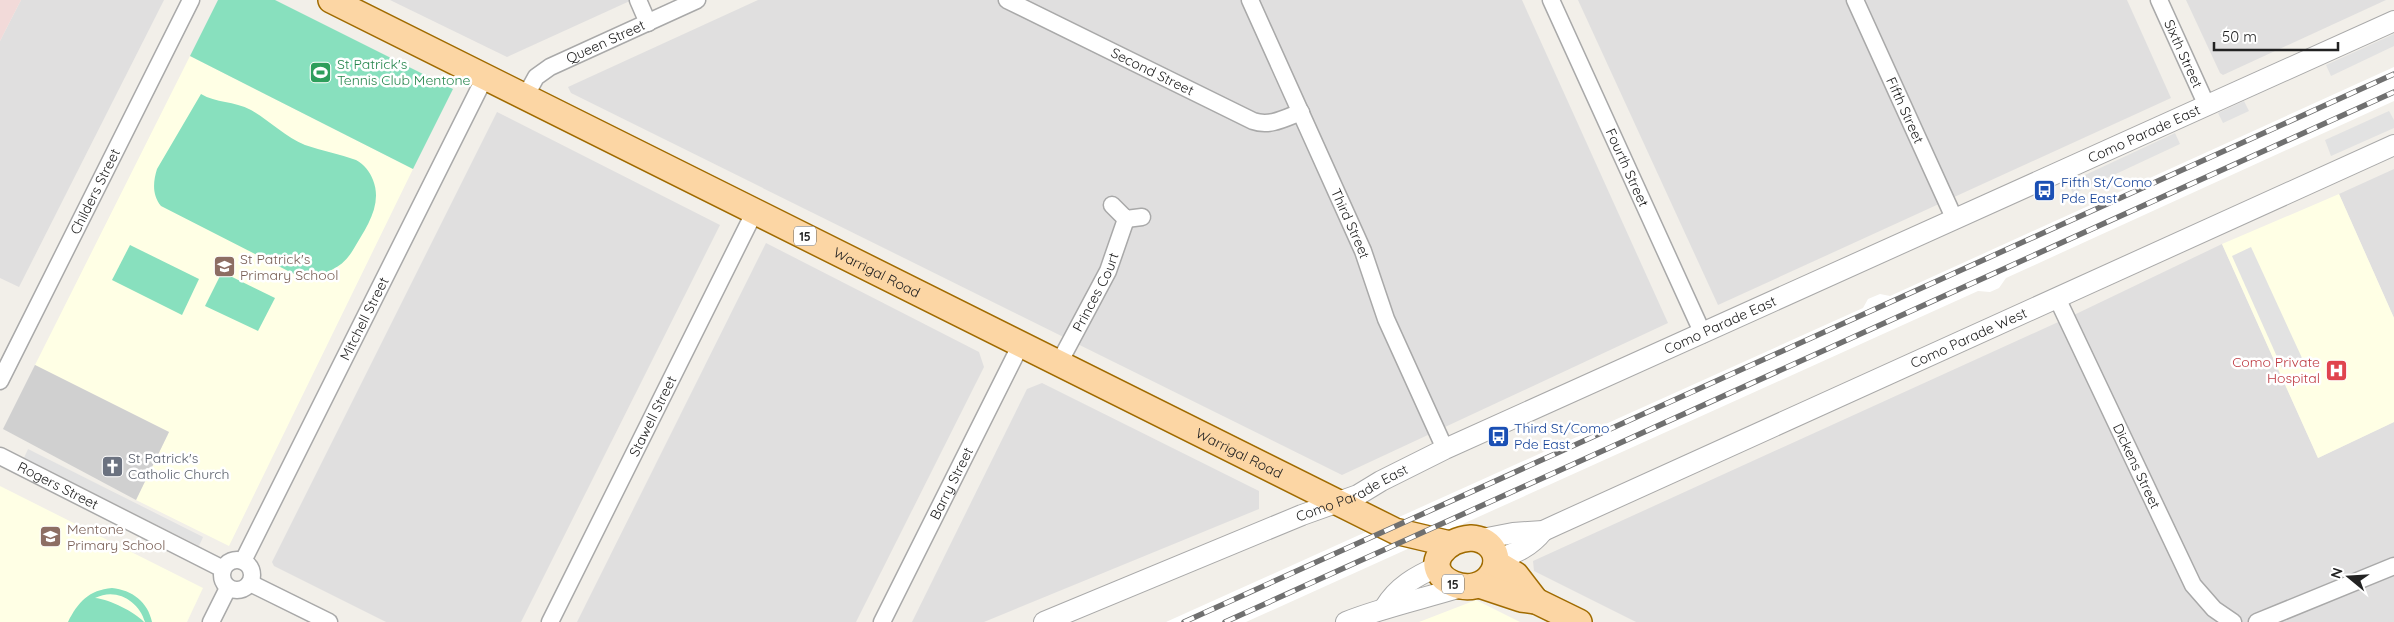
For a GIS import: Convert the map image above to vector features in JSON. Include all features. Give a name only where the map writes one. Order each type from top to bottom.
[{"type":"main road","name":"Warrigal Road","points":[[331,0],[1395,531],[1414,551],[1441,558]]},
{"type":"main road","points":[[1441,558],[1460,539],[1492,554]]},
{"type":"main road","name":"15","points":[[1470,586],[1492,573],[1492,554]]},
{"type":"main road","name":"15","points":[[1492,554],[1516,575],[1536,601]]},
{"type":"main road","name":"15","points":[[1441,558],[1445,579],[1521,599],[1536,601],[1579,622]]},
{"type":"street","name":"Childers Street","points":[[0,381],[191,0]]},
{"type":"street","points":[[638,0],[648,23]]},
{"type":"street","name":"Queen Street","points":[[525,97],[536,77],[542,71],[697,0]]},
{"type":"street","name":"Second Street","points":[[1007,0],[1253,121],[1261,124],[1270,123],[1301,112]]},
{"type":"street","name":"Third Street","points":[[1250,0],[1363,251],[1386,320],[1445,449]]},
{"type":"street","name":"Fourth Street","points":[[1551,0],[1703,334]]},
{"type":"street","name":"Fifth Street","points":[[1855,0],[1955,220]]},
{"type":"street","name":"Sixth Street","points":[[2159,0],[2207,106]]},
{"type":"street","name":"Como Parade East","points":[[1044,622],[1358,495],[1381,480],[1445,449],[2394,21]]},
{"type":"street","name":"Mitchell Street","points":[[243,561],[486,77]]},
{"type":"street","name":"Como Parade West","points":[[1492,554],[1513,533],[1543,531],[2394,145]]},
{"type":"street","name":"Princes Court","points":[[1059,363],[1134,218],[1112,205]]},
{"type":"street","name":"Stawell Street","points":[[550,622],[755,211]]},
{"type":"street","name":"Dickens Street","points":[[2057,298],[2193,585],[2214,609],[2232,622]]},
{"type":"street","name":"Barry Street","points":[[882,622],[1021,344]]},
{"type":"street","name":"Rogers Street","points":[[0,456],[223,569]]},
{"type":"street","points":[[1384,606],[1391,596],[1441,558]]},
{"type":"street","points":[[243,561],[251,567],[252,578],[250,583],[238,590],[228,588],[223,581],[223,569],[229,562],[243,561]]},
{"type":"street","points":[[2257,622],[2394,566]]},
{"type":"street","points":[[250,583],[329,622]]},
{"type":"street","points":[[1350,621],[1384,606],[1402,605],[1470,586]]},
{"type":"street","points":[[211,622],[228,588]]},
{"type":"shaded area","points":[[0,0],[21,0],[0,41]]},
{"type":"shaded area","points":[[21,0],[164,0],[19,287],[0,278],[0,41]]},
{"type":"shaded area","points":[[390,0],[632,0],[507,57]]},
{"type":"shaded area","points":[[758,0],[1522,0],[1668,323],[1342,475],[571,93],[568,87]]},
{"type":"shaded area","points":[[1578,0],[2127,0],[2171,98],[1718,305]]},
{"type":"shaded area","points":[[2186,0],[2386,0],[2223,75],[2220,73]]},
{"type":"shaded area","points":[[2394,34],[2394,46],[2331,76],[2326,65]]},
{"type":"shaded area","name":"St Patrick's Primary School","points":[[190,56],[413,169],[229,546],[136,500],[169,432],[35,365]]},
{"type":"shaded area","points":[[2244,101],[2249,111],[2223,123],[2218,113]]},
{"type":"shaded area","points":[[2389,111],[2394,120],[2394,128],[2331,156],[2325,140]]},
{"type":"shaded area","points":[[497,112],[720,225],[521,622],[386,622],[274,566],[272,562]]},
{"type":"shaded area","points":[[2175,133],[2180,144],[2073,194],[2068,183]]},
{"type":"shaded area","points":[[2394,169],[2394,318],[2339,194]]},
{"type":"shaded area","name":"Como Private Hospital","points":[[2339,194],[2394,318],[2394,422],[2318,458],[2222,244]]},
{"type":"shaded area","points":[[766,243],[979,352],[984,367],[856,622],[577,622]]},
{"type":"shaded area","points":[[2222,244],[2318,458],[2394,422],[2394,622],[1636,622],[1534,571],[1533,561],[2078,313]]},
{"type":"shaded area","points":[[2251,247],[2302,358],[2282,368],[2232,256]]},
{"type":"shaded area","name":"St Patrick's Catholic Church","points":[[35,365],[169,432],[136,500],[3,429]]},
{"type":"shaded area","points":[[1042,383],[1259,491],[1259,509],[984,622],[912,622],[1027,389]]},
{"type":"shaded area","points":[[28,449],[203,537],[199,546],[24,458]]},
{"type":"shaded area","name":"Mentone Primary School","points":[[0,486],[203,588],[187,622],[0,622]]},
{"type":"shaded area","points":[[1476,600],[1520,622],[1419,622]]},
{"type":"green space","name":"St Patrick's Tennis Club Mentone","points":[[218,0],[275,0],[453,89],[413,169],[190,56]]},
{"type":"green space","points":[[201,94],[245,107],[298,142],[356,160],[366,168],[372,177],[376,189],[372,216],[353,250],[342,263],[328,272],[320,274],[294,274],[161,206],[154,188],[157,169]]},
{"type":"green space","points":[[130,245],[199,279],[182,315],[112,280]]},
{"type":"green space","points":[[222,272],[275,298],[258,331],[205,306]]},
{"type":"green space","points":[[112,588],[126,591],[138,598],[147,609],[152,622],[145,622],[142,614],[132,602],[126,598],[111,594],[95,598],[121,607],[135,614],[144,622],[68,622],[85,598],[97,591]]},
{"type":"pier","points":[[2394,67],[2394,101],[2006,278],[1999,288],[1990,292],[1978,291],[1246,622],[1166,622],[1863,308],[1868,299],[1880,294],[1890,296]]},
{"type":"railway","points":[[1184,622],[2394,74]]},
{"type":"railway","points":[[1225,622],[2394,92]]},
{"type":"place","name":"St Patrick's Tennis Club Mentone","points":[[321,72]]},
{"type":"place","name":"Fifth St/Como Pde East","points":[[2045,190]]},
{"type":"place","name":"St Patrick's Primary School","points":[[224,267]]},
{"type":"place","name":"Como Private Hospital","points":[[2336,370]]},
{"type":"place","name":"Third St/Como Pde East","points":[[1498,436]]},
{"type":"place","name":"St Patrick's Catholic Church","points":[[112,466]]},
{"type":"place","name":"Mentone Primary School","points":[[51,537]]}]
